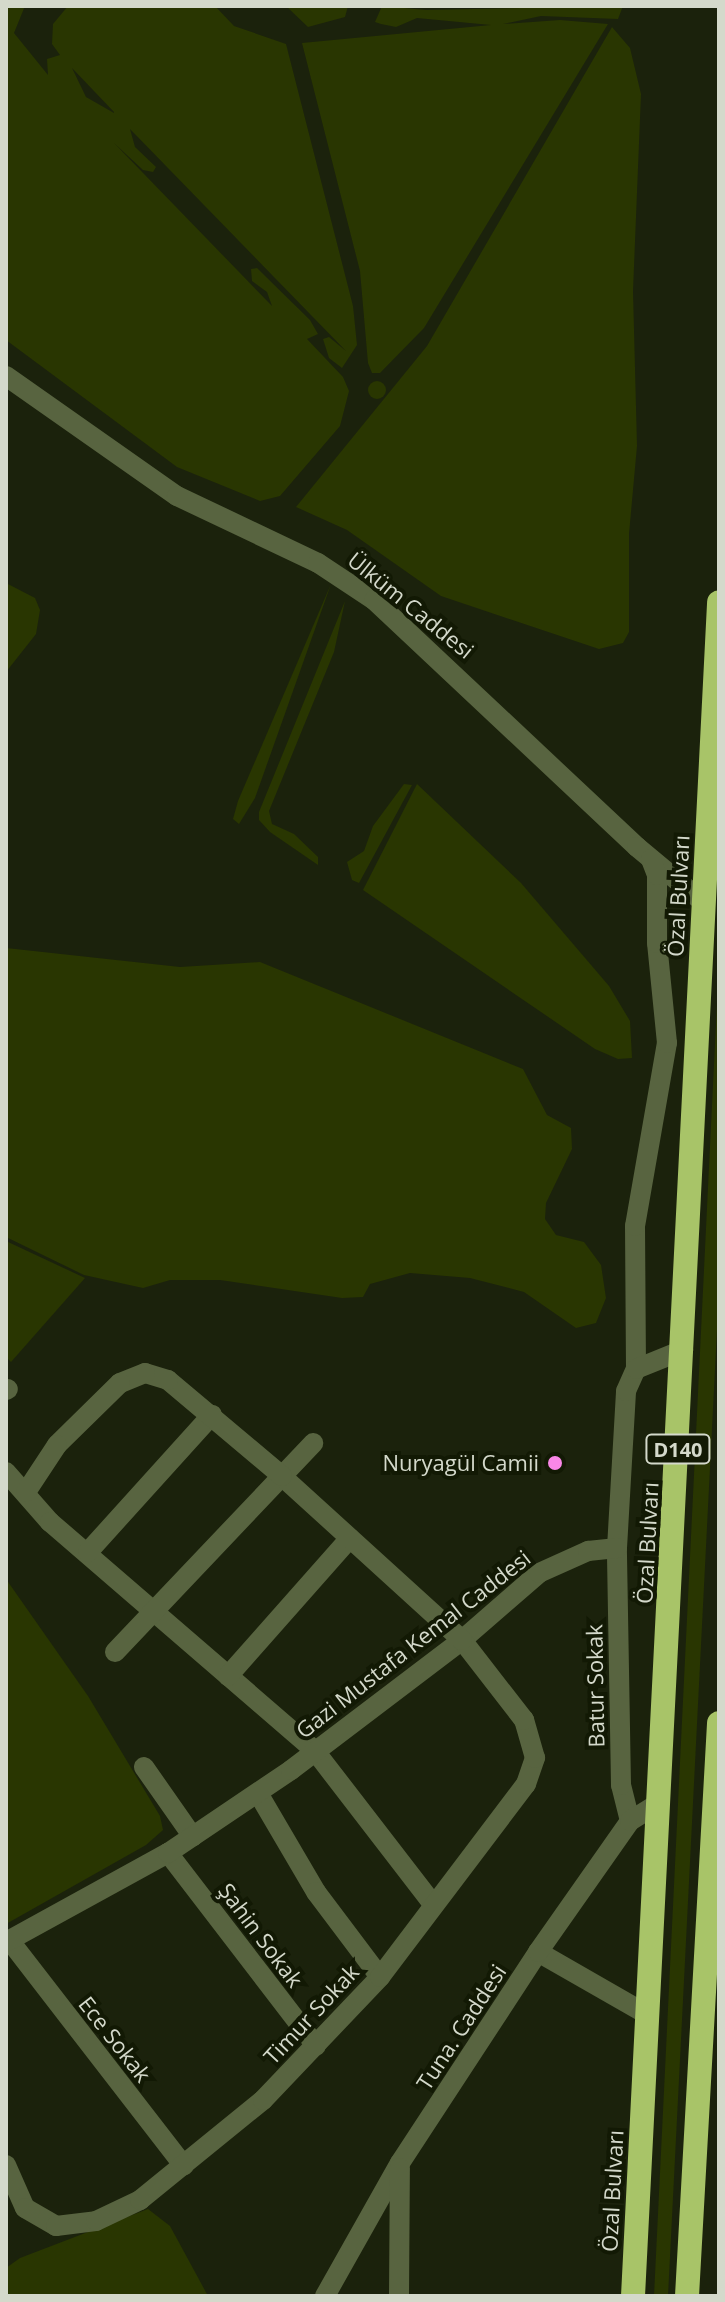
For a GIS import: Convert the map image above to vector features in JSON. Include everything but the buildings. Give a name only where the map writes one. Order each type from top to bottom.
[{"type":"highway","name":"Özal Bulvarı","points":[[633,2296],[719,602]]},
{"type":"highway","points":[[687,2296],[719,1723]]},
{"type":"street","name":"Ülküm Caddesi","points":[[6,376],[177,496],[318,563],[366,594],[441,658],[651,859],[703,902]]},
{"type":"street","points":[[617,1548],[626,1391],[636,1369],[635,1226],[667,1043],[657,943],[657,875],[651,859]]},
{"type":"street","points":[[636,1369],[683,1350]]},
{"type":"street","points":[[26,1492],[57,1445],[94,1405],[132,1376],[157,1375],[212,1415],[462,1640]]},
{"type":"street","points":[[88,1552],[212,1415]]},
{"type":"street","points":[[115,1652],[313,1443]]},
{"type":"street","points":[[6,1472],[26,1492],[40,1513],[315,1751],[433,1904]]},
{"type":"street","points":[[228,1676],[350,1538]]},
{"type":"street","name":"Gazi Mustafa Kemal Caddesi","points":[[8,1941],[168,1853],[258,1793],[462,1640],[539,1573],[588,1551],[617,1548]]},
{"type":"street","name":"Batur Sokak","points":[[617,1548],[621,1785],[630,1821]]},
{"type":"street","name":"Timur Sokak","points":[[6,2165],[25,2208],[56,2226],[115,2213],[184,2166],[263,2100],[380,1977],[526,1784],[535,1758],[524,1720],[462,1640]]},
{"type":"street","points":[[144,1767],[193,1837]]},
{"type":"street","points":[[258,1793],[316,1892],[380,1977]]},
{"type":"street","name":"Tuna. Caddesi","points":[[325,2296],[400,2163],[538,1952],[630,1821],[659,1803]]},
{"type":"street","name":"Şahin Sokak","points":[[168,1853],[316,2046]]},
{"type":"street","name":"Ece Sokak","points":[[8,1941],[184,2166]]},
{"type":"street","points":[[538,1952],[648,2015]]},
{"type":"street","points":[[399,2296],[400,2163]]},
{"type":"green space","points":[[6,6],[25,6],[14,33],[48,75],[47,59],[60,55],[52,44],[53,24],[68,6],[215,6],[234,26],[286,44],[353,306],[357,345],[342,368],[329,358],[323,339],[329,337],[346,351],[130,129],[135,147],[156,167],[153,172],[143,170],[114,143],[272,306],[267,292],[252,281],[251,269],[257,268],[310,320],[318,334],[307,339],[343,377],[349,391],[340,426],[280,496],[260,501],[177,467],[6,340]],"holes":[[[72,68],[114,112],[86,97]]]},
{"type":"green space","points":[[286,6],[348,6],[345,17],[308,27]]},
{"type":"green space","points":[[382,6],[426,10],[623,6],[618,19],[541,16],[503,24],[560,20],[608,24],[424,328],[380,373],[372,373],[368,363],[360,271],[302,43],[491,25],[417,18],[396,27],[375,22]]},
{"type":"green space","points":[[612,27],[630,48],[641,94],[633,291],[637,446],[629,534],[629,632],[623,643],[599,649],[441,596],[347,530],[296,507],[427,346]]},
{"type":"green space","points":[[377,381],[386,390],[377,399],[368,390]]},
{"type":"green space","points":[[6,583],[35,598],[40,610],[36,634],[6,672]]},
{"type":"green space","points":[[331,584],[255,798],[239,824],[233,819],[238,801]]},
{"type":"green space","points":[[345,601],[334,652],[269,811],[272,824],[294,834],[318,857],[318,865],[270,832],[259,820],[259,812]]},
{"type":"green space","points":[[404,784],[412,785],[359,883],[352,880],[347,862],[364,851],[373,826]]},
{"type":"green space","points":[[417,784],[521,883],[609,986],[630,1021],[632,1058],[618,1059],[595,1049],[363,890]]},
{"type":"green space","points":[[6,948],[180,967],[260,962],[523,1069],[547,1115],[571,1128],[572,1149],[546,1203],[545,1219],[556,1235],[584,1242],[601,1265],[606,1298],[596,1323],[576,1328],[524,1292],[470,1278],[410,1273],[370,1284],[363,1297],[342,1298],[220,1280],[170,1280],[143,1288],[84,1275],[6,1237]]},
{"type":"green space","points":[[719,962],[719,1290],[668,2296],[654,2296]]},
{"type":"green space","points":[[6,1241],[85,1278],[11,1362],[6,1357]]},
{"type":"green space","points":[[6,1579],[88,1696],[160,1816],[163,1830],[146,1845],[6,1924]]},
{"type":"green space","points":[[148,2209],[170,2226],[208,2296],[6,2296],[6,2268],[20,2258]]},
{"type":"place","name":"Nuryagül Camii","points":[[555,1463]]}]
